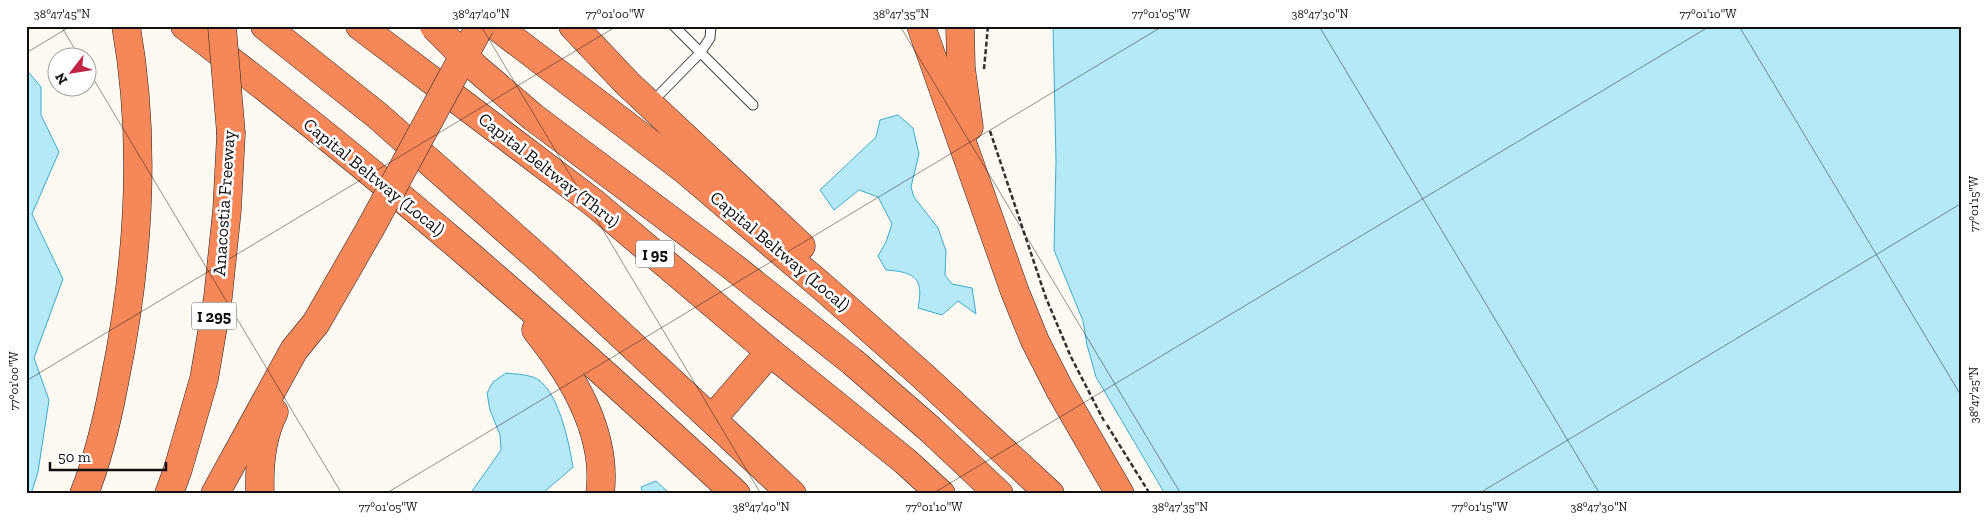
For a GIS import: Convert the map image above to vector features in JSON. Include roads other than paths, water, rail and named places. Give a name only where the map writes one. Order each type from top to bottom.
[{"type":"highway","points":[[84,494],[110,404],[124,339],[133,260],[137,194],[137,128],[126,26]]},
{"type":"highway","name":"Anacostia Freeway","points":[[169,494],[204,379],[218,297],[227,210],[231,134],[222,26]]},
{"type":"highway","points":[[265,26],[378,116],[546,264],[792,494]]},
{"type":"highway","name":"Capital Beltway (Thru)","points":[[360,26],[594,202],[770,352],[905,460],[941,494]]},
{"type":"highway","points":[[434,26],[476,68],[533,117],[728,262],[854,363],[931,430],[999,494]]},
{"type":"highway","points":[[215,494],[294,350],[316,323],[370,229],[480,26]]},
{"type":"highway","name":"Capital Beltway (Local)","points":[[496,26],[685,170],[774,245],[917,371],[1049,493]]},
{"type":"highway","points":[[573,26],[650,104],[833,275],[931,371],[1049,493]]},
{"type":"highway","points":[[921,26],[1015,292],[1035,341],[1060,390],[1120,494]]},
{"type":"highway","points":[[960,26],[961,68],[965,106],[991,221]]},
{"type":"highway","name":"Capital Beltway (Local)","points":[[186,27],[291,108],[472,258],[736,494]]},
{"type":"highway","points":[[472,258],[530,322],[565,368],[587,413],[597,448],[600,470],[600,494]]},
{"type":"highway","points":[[260,494],[260,461],[269,421],[304,357],[316,323]]},
{"type":"highway","points":[[712,419],[770,352]]},
{"type":"lane","points":[[674,26],[753,105]]},
{"type":"lane","points":[[650,104],[700,53],[710,38],[711,26]]},
{"type":"water","points":[[1053,26],[1962,26],[1962,494],[1165,494],[1096,377],[1087,345],[1083,321],[1054,250],[1056,161]]},
{"type":"water","points":[[26,69],[41,87],[41,115],[59,152],[32,214],[63,279],[34,358],[49,400],[38,472],[31,494],[26,494]]},
{"type":"water","points":[[898,115],[913,128],[919,154],[911,187],[914,197],[938,228],[946,251],[945,275],[952,284],[972,288],[976,314],[958,301],[942,315],[918,308],[920,290],[915,278],[904,273],[886,270],[878,256],[886,242],[892,224],[878,197],[859,190],[834,210],[820,190],[876,137],[880,120]]},
{"type":"water","points":[[506,373],[530,376],[542,382],[556,403],[561,416],[573,467],[544,494],[470,494],[501,450],[500,435],[490,410],[487,393],[493,382]]},
{"type":"water","points":[[656,481],[670,494],[643,494],[641,487]]}]
